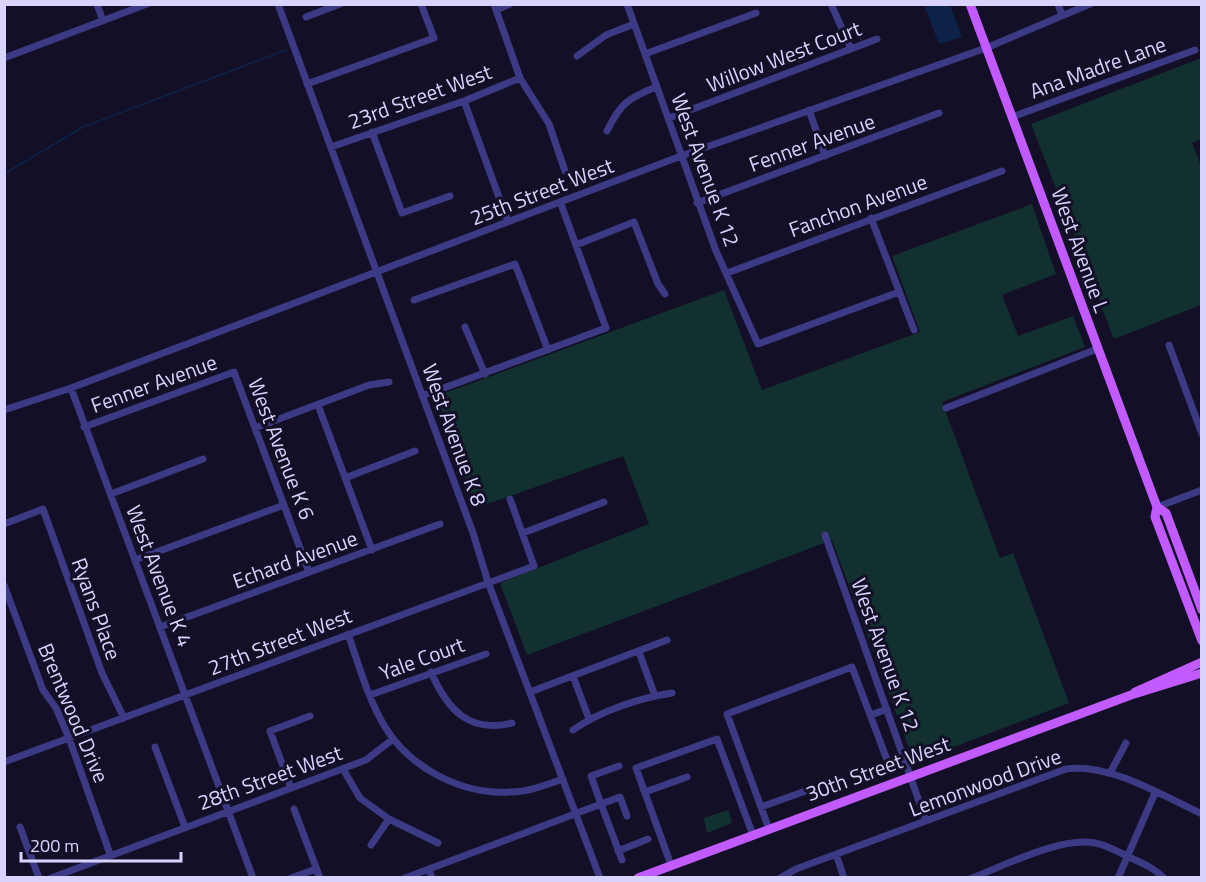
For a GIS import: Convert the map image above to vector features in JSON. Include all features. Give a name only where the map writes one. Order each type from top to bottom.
[{"type":"main road","name":"West Avenue L","points":[[970,4],[1157,507],[1155,517],[1202,640]]},
{"type":"main road","name":"West Avenue L","points":[[1157,507],[1166,513],[1202,610]]},
{"type":"main road","name":"30th Street West","points":[[1131,695],[1145,686],[1202,662]]},
{"type":"main road","name":"30th Street West","points":[[638,878],[1131,695],[1202,673]]},
{"type":"street","points":[[97,4],[103,21]]},
{"type":"street","points":[[4,58],[147,4]]},
{"type":"street","name":"West Avenue K 8","points":[[278,4],[488,582],[600,878]]},
{"type":"street","points":[[306,17],[340,4]]},
{"type":"street","points":[[307,84],[434,38],[422,4]]},
{"type":"street","points":[[510,4],[495,7],[520,78],[549,124],[565,171]]},
{"type":"street","name":"West Avenue K 12","points":[[627,4],[698,203],[758,344],[899,292]]},
{"type":"street","points":[[831,4],[851,49]]},
{"type":"street","points":[[1058,4],[1062,15]]},
{"type":"street","name":"25th Street West","points":[[4,410],[71,388],[561,204],[681,156],[986,48],[1090,4]]},
{"type":"street","points":[[645,54],[756,13]]},
{"type":"street","points":[[578,56],[606,35],[634,24]]},
{"type":"street","name":"Willow West Court","points":[[669,118],[877,39]]},
{"type":"street","name":"Ana Madre Lane","points":[[1012,117],[1195,50]]},
{"type":"street","name":"23rd Street West","points":[[330,147],[464,101],[520,78]]},
{"type":"street","points":[[607,131],[619,107],[635,95],[656,87]]},
{"type":"street","points":[[464,101],[508,222]]},
{"type":"street","points":[[809,110],[825,156]]},
{"type":"street","name":"Fenner Avenue","points":[[698,203],[939,113]]},
{"type":"street","points":[[372,132],[402,213],[450,196]]},
{"type":"street","name":"Fanchon Avenue","points":[[727,273],[1002,171]]},
{"type":"street","points":[[422,396],[606,328],[561,204]]},
{"type":"street","points":[[871,218],[914,330]]},
{"type":"street","points":[[576,245],[634,222],[657,284],[665,294]]},
{"type":"street","points":[[414,300],[515,264],[548,350]]},
{"type":"street","points":[[465,327],[485,374]]},
{"type":"street","points":[[1169,345],[1202,434]]},
{"type":"street","points":[[946,408],[1097,349]]},
{"type":"street","name":"Fenner Avenue","points":[[84,427],[234,372]]},
{"type":"street","name":"West Avenue K 6","points":[[234,372],[309,572]]},
{"type":"street","points":[[255,428],[369,386],[389,382]]},
{"type":"street","name":"West Avenue K 4","points":[[71,388],[254,878]]},
{"type":"street","points":[[318,405],[372,550]]},
{"type":"street","points":[[345,478],[415,451]]},
{"type":"street","points":[[111,494],[203,459]]},
{"type":"street","points":[[1157,507],[1202,490]]},
{"type":"street","points":[[510,499],[522,532],[604,502]]},
{"type":"street","points":[[135,560],[284,505]]},
{"type":"street","name":"Ryans Place","points":[[4,524],[43,509],[102,673],[124,717]]},
{"type":"street","name":"Echard Avenue","points":[[160,627],[440,524]]},
{"type":"street","name":"27th Street West","points":[[4,762],[534,566],[522,532]]},
{"type":"street","name":"West Avenue K 12","points":[[825,536],[926,821]]},
{"type":"street","name":"Brentwood Drive","points":[[4,585],[43,690],[56,708],[69,738],[110,854]]},
{"type":"street","points":[[348,634],[370,695],[393,739],[424,768],[476,790],[510,792],[535,788],[563,779]]},
{"type":"street","points":[[530,692],[667,640]]},
{"type":"street","points":[[639,652],[655,696]]},
{"type":"street","name":"Yale Court","points":[[370,695],[486,654]]},
{"type":"street","points":[[769,829],[727,714],[852,667],[889,765]]},
{"type":"street","points":[[431,672],[443,698],[469,720],[497,727],[512,723]]},
{"type":"street","points":[[573,676],[589,719]]},
{"type":"street","points":[[573,730],[589,719],[655,696],[672,693]]},
{"type":"street","points":[[871,715],[888,709]]},
{"type":"street","points":[[291,788],[270,731],[310,716]]},
{"type":"street","name":"28th Street West","points":[[51,878],[366,760],[393,739]]},
{"type":"street","points":[[671,865],[636,768],[717,739],[753,835]]},
{"type":"street","points":[[1110,773],[1126,743]]},
{"type":"street","points":[[155,747],[185,827]]},
{"type":"street","points":[[619,766],[591,776],[622,860]]},
{"type":"street","name":"Lemonwood Drive","points":[[780,878],[836,854],[1066,769],[1094,768],[1110,773],[1201,814]]},
{"type":"street","points":[[343,769],[360,798],[390,819],[438,843]]},
{"type":"street","points":[[645,792],[687,777]]},
{"type":"street","points":[[761,807],[811,789]]},
{"type":"street","points":[[1118,878],[1155,793]]},
{"type":"street","points":[[405,878],[620,796],[627,816]]},
{"type":"street","points":[[294,809],[320,878]]},
{"type":"street","points":[[371,844],[390,819]]},
{"type":"street","points":[[20,827],[39,878]]},
{"type":"street","points":[[618,851],[648,839]]},
{"type":"street","points":[[972,878],[1062,844],[1094,842],[1146,864],[1164,878]]},
{"type":"street","points":[[836,854],[844,878]]},
{"type":"street","points":[[291,878],[316,869]]},
{"type":"street","points":[[429,869],[432,878]]},
{"type":"green space","points":[[1201,58],[1201,139],[1192,143],[1202,168],[1201,305],[1114,339],[1031,124]]},
{"type":"green space","points":[[1032,204],[1056,274],[1002,295],[1018,336],[1073,316],[1085,347],[942,402],[1000,558],[1013,553],[1069,703],[914,762],[832,540],[527,655],[500,583],[649,524],[623,456],[476,508],[434,397],[724,290],[762,390],[920,332],[892,256]]},
{"type":"green space","points":[[728,810],[732,822],[707,833],[704,818]]},
{"type":"water","points":[[950,5],[962,37],[939,44],[925,7]]},
{"type":"waterway","points":[[4,174],[83,127],[286,50]]}]
